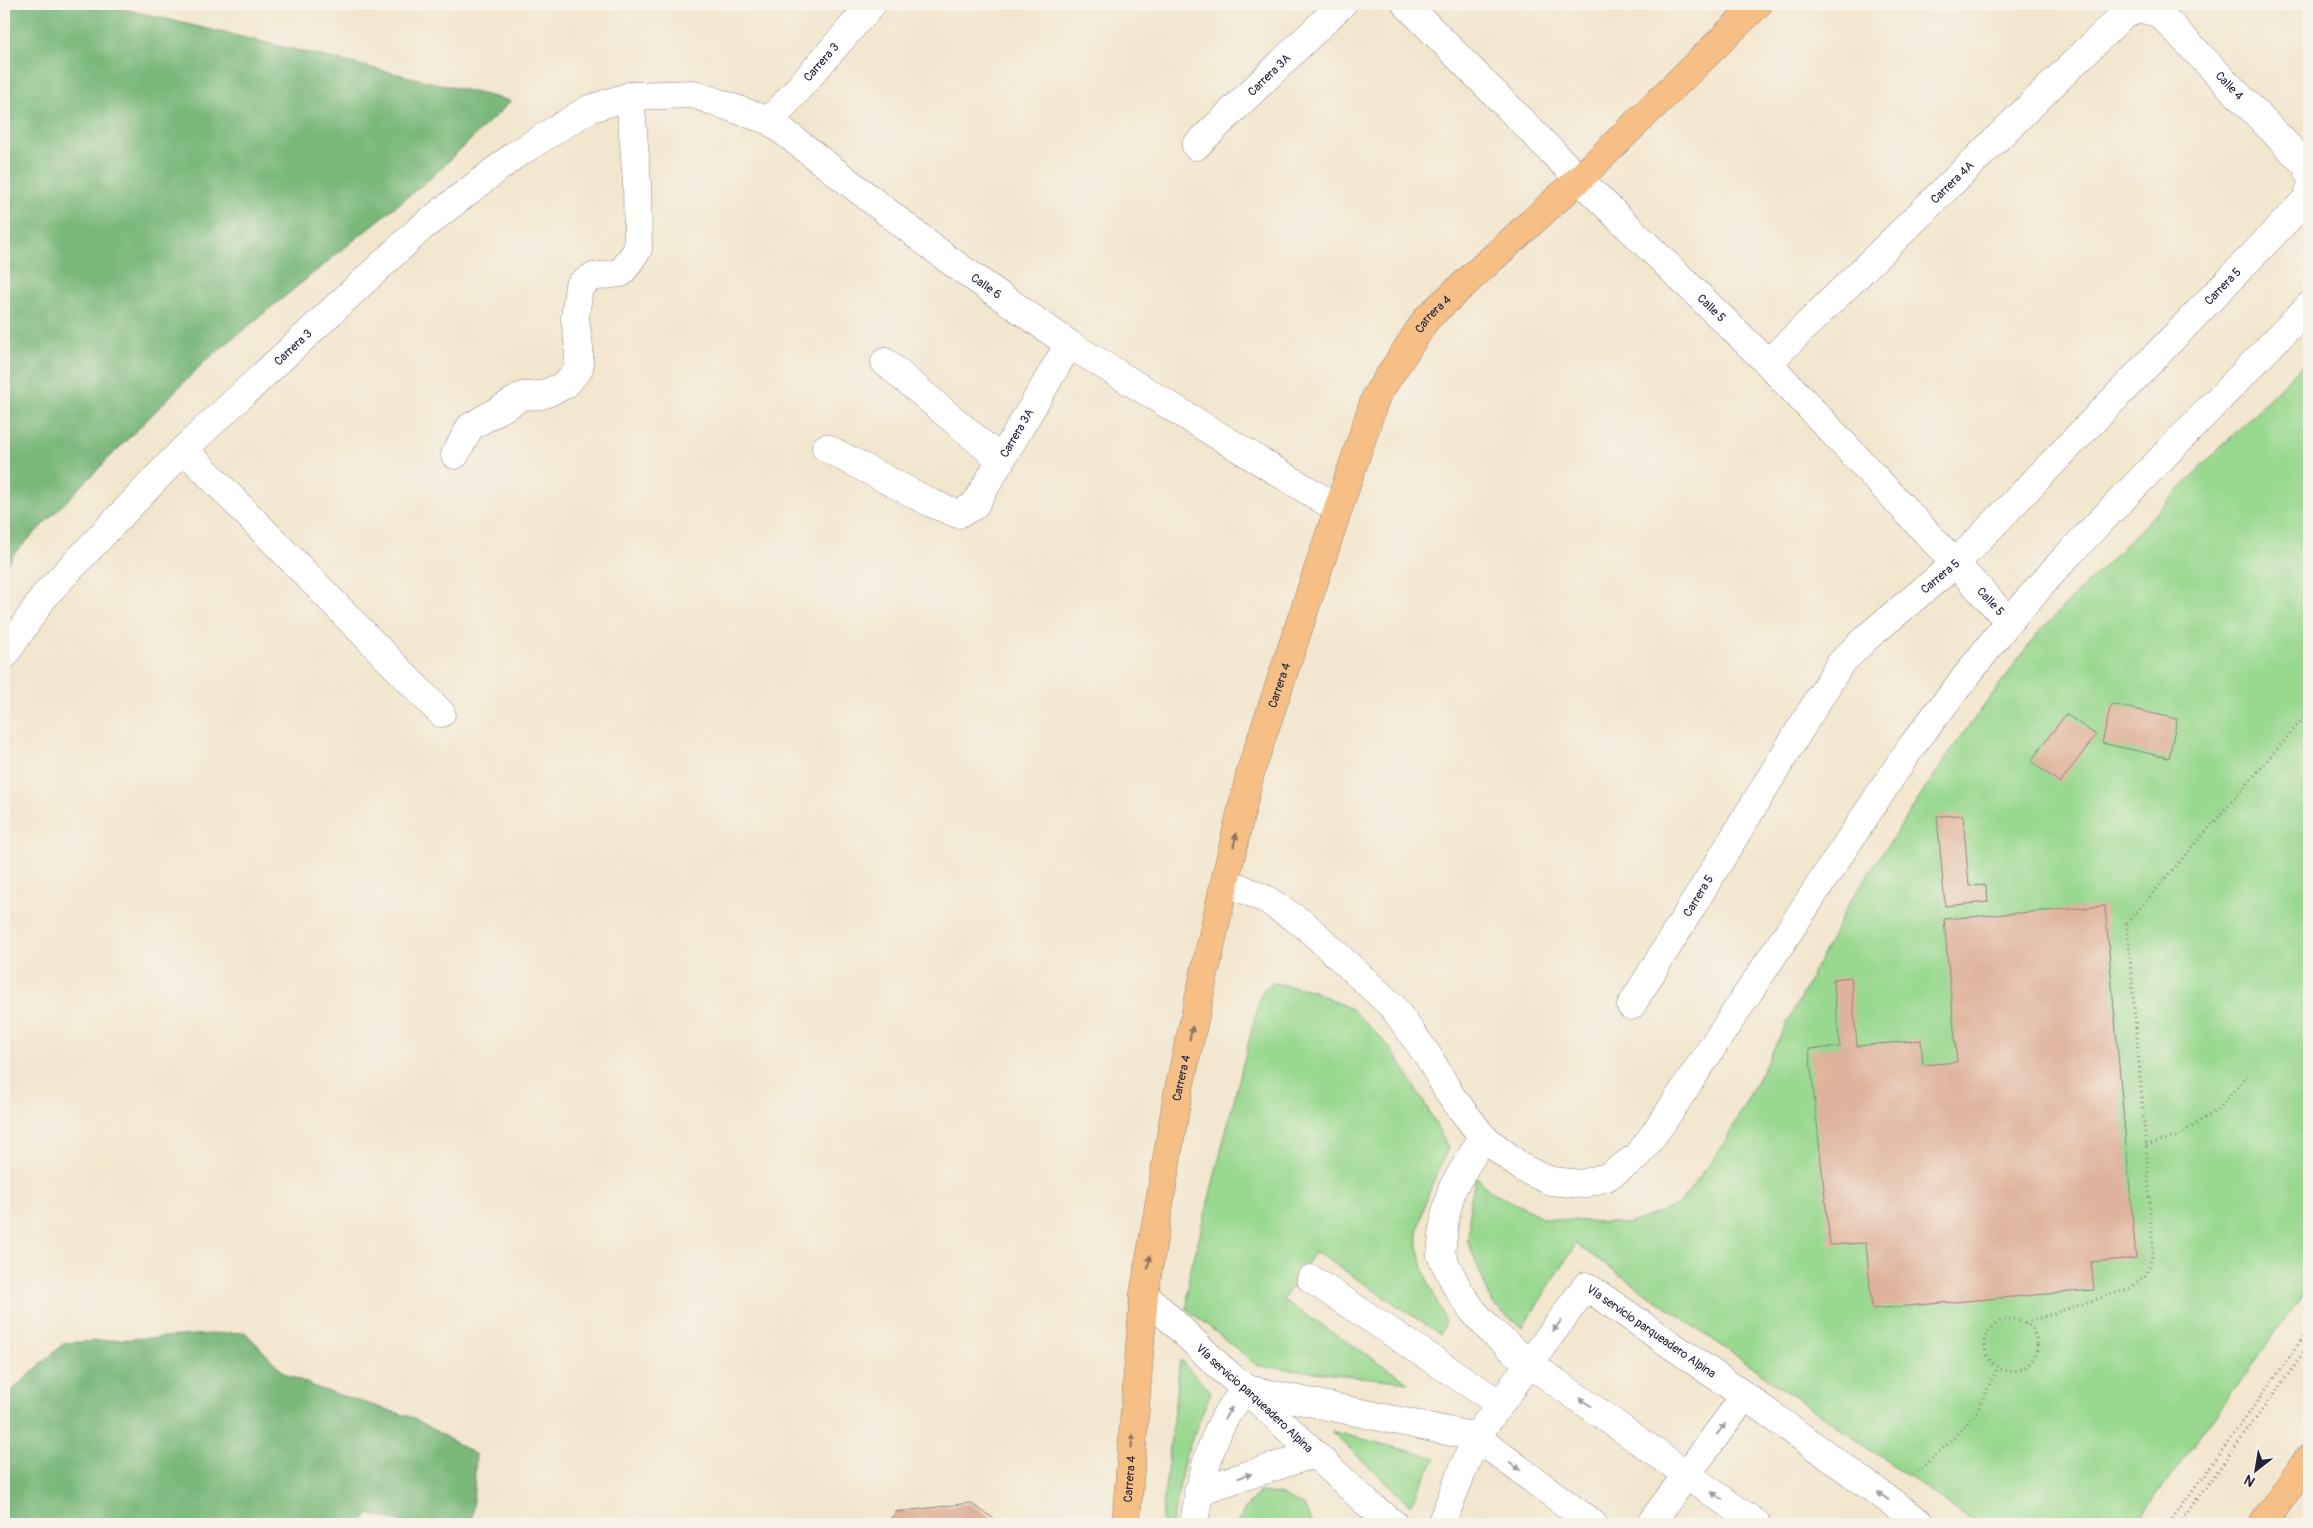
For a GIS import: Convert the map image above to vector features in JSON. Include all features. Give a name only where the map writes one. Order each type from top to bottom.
[{"type":"main road","name":"Carrera 4","points":[[1126,1524],[1144,1294],[1178,1093],[1251,770],[1376,396],[1427,318],[1579,179],[1758,4]]},
{"type":"main road","points":[[2263,1524],[2309,1458]]},
{"type":"street","name":"Carrera 3","points":[[770,121],[872,4]]},
{"type":"street","name":"Carrera 3A","points":[[1196,146],[1342,4]]},
{"type":"street","name":"Calle 5","points":[[1406,4],[1579,179],[1768,363],[1954,564],[2010,621]]},
{"type":"street","name":"Calle 4","points":[[2141,9],[2159,13],[2308,168],[2309,174]]},
{"type":"street","name":"Carrera 4A","points":[[1768,363],[2124,14],[2141,9]]},
{"type":"street","name":"Calle 6","points":[[630,96],[693,94],[770,121],[950,260],[1069,344],[1338,509]]},
{"type":"street","name":"Carrera 3","points":[[4,656],[45,595],[184,449],[421,228],[515,155],[589,109],[630,96]]},
{"type":"street","points":[[455,456],[470,427],[524,396],[542,395],[564,385],[578,369],[579,348],[575,318],[580,286],[592,277],[621,273],[638,249],[636,182],[630,96]]},
{"type":"street","name":"Carrera 5","points":[[1631,1006],[1840,664],[1866,638],[1954,564],[2308,198],[2309,192]]},
{"type":"street","points":[[1225,881],[1267,900],[1305,925],[1393,1007],[1428,1056],[1451,1096],[1483,1137],[1524,1169],[1551,1181],[1582,1184],[1607,1177],[1638,1156],[1670,1112],[1911,747],[2010,621],[2067,556],[2309,306]]},
{"type":"street","name":"Carrera 3A","points":[[826,448],[931,503],[958,514],[974,506],[1069,344]]},
{"type":"street","points":[[884,362],[1001,460]]},
{"type":"street","points":[[184,449],[442,713]]},
{"type":"street","points":[[1483,1137],[1452,1190],[1445,1217],[1441,1255],[1459,1291],[1473,1312],[1491,1331],[1530,1364],[1757,1524]]},
{"type":"street","points":[[1311,1278],[1500,1404]]},
{"type":"street","name":"Vía servicio parqueadero Alpina","points":[[1441,1524],[1476,1437],[1586,1286],[1744,1396],[1922,1524]]},
{"type":"street","name":"Vía servicio parqueadero Alpina","points":[[1144,1294],[1314,1454],[1363,1513],[1394,1524]]},
{"type":"street","points":[[1194,1524],[1198,1491],[1212,1445],[1222,1423],[1246,1389],[1476,1437],[1593,1524]]},
{"type":"street","points":[[1650,1524],[1744,1396]]},
{"type":"street","points":[[1198,1491],[1314,1454]]},
{"type":"path","points":[[2025,1323],[2036,1336],[2038,1345],[2033,1361],[2018,1371],[2009,1372],[1998,1367],[1988,1358],[1986,1350],[1988,1334],[1993,1327],[2008,1319],[2025,1323],[2130,1288],[2147,1274],[2153,1253],[2146,1145],[2127,923],[2309,712]]},
{"type":"path","points":[[2146,1145],[2178,1136],[2218,1109],[2250,1073]]},
{"type":"path","points":[[2169,1524],[2309,1330]]},
{"type":"path","points":[[2179,1524],[2309,1346]]},
{"type":"path","points":[[1891,1502],[1904,1483],[1946,1447],[1975,1415],[1998,1367]]},
{"type":"green space","points":[[4,4],[103,4],[511,101],[432,177],[204,362],[14,554],[4,569]]},
{"type":"green space","points":[[2309,358],[2309,1288],[2135,1524],[1977,1524],[1576,1244],[1523,1327],[1510,1319],[1492,1303],[1468,1242],[1470,1202],[1476,1176],[1489,1190],[1544,1218],[1628,1224],[1678,1205],[1723,1146],[1851,900],[1952,749],[2038,633]]},
{"type":"green space","points":[[1274,983],[1311,990],[1353,1010],[1390,1047],[1428,1109],[1448,1148],[1423,1210],[1418,1236],[1418,1246],[1429,1285],[1446,1322],[1440,1334],[1315,1251],[1283,1300],[1409,1382],[1258,1366],[1187,1309],[1189,1277],[1259,1001],[1263,990]]},
{"type":"green space","points":[[245,1332],[284,1373],[320,1389],[414,1418],[476,1455],[472,1524],[411,1524],[369,1514],[359,1524],[4,1524],[4,1398],[64,1343]]},
{"type":"green space","points":[[1180,1360],[1211,1391],[1185,1457],[1172,1524],[1161,1524]]},
{"type":"green space","points":[[1331,1431],[1436,1458],[1410,1505]]},
{"type":"green space","points":[[1259,1492],[1279,1494],[1304,1506],[1312,1524],[1238,1524],[1244,1510]]},
{"type":"building","points":[[2111,704],[2177,719],[2169,758],[2102,743]]},
{"type":"building","points":[[2066,714],[2096,735],[2060,783],[2031,761]]},
{"type":"building","points":[[1963,815],[1969,886],[1986,885],[1988,902],[1945,906],[1937,816]]},
{"type":"building","points":[[2105,906],[2136,1258],[2091,1262],[2094,1290],[1872,1309],[1866,1243],[1830,1245],[1809,1049],[1840,1047],[1833,979],[1851,977],[1857,1046],[1921,1040],[1923,1065],[1957,1062],[1944,919]]},
{"type":"building","points":[[970,1503],[1002,1524],[886,1524],[896,1512]]}]
